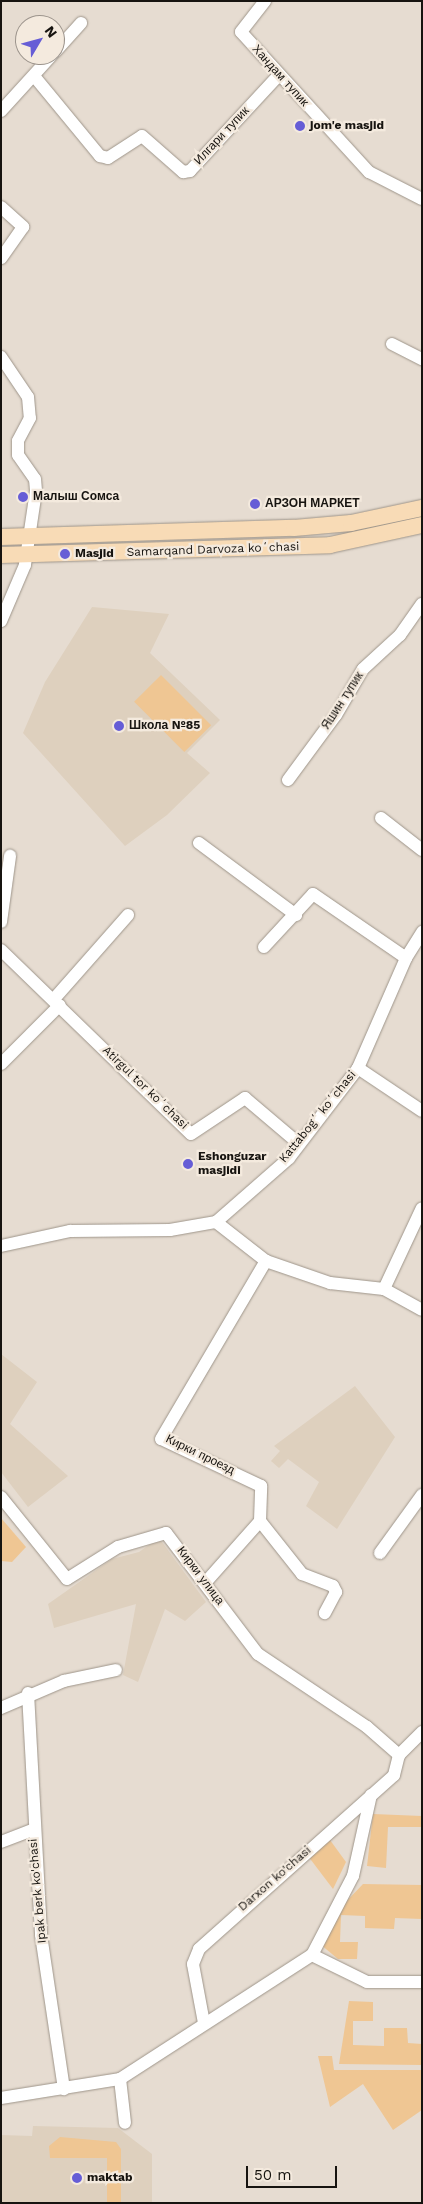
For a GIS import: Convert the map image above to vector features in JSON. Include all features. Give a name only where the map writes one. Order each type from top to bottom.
[{"type":"main road","name":"Samarqand Darvoza koʻchasi","points":[[1,537],[30,539],[270,530],[351,523],[422,508]]},
{"type":"main road","name":"Samarqand Darvoza koʻchasi","points":[[1,556],[270,548],[345,542],[422,525]]},
{"type":"main road","points":[[270,530],[270,548]]},
{"type":"street","name":"Хандам тупик","points":[[265,1],[239,30],[279,76],[369,172],[422,199]]},
{"type":"street","points":[[65,41],[81,23]]},
{"type":"street","points":[[1,111],[43,65]]},
{"type":"street","name":"Илгари тупик","points":[[34,76],[100,156],[108,158],[142,136],[183,172],[190,171],[279,76]]},
{"type":"street","points":[[1,207],[23,227],[1,258]]},
{"type":"street","points":[[392,344],[422,359]]},
{"type":"street","points":[[1,357],[28,397],[31,408],[18,441],[18,455],[35,479],[27,556],[11,606],[1,621]]},
{"type":"street","name":"Яшин тупик","points":[[288,780],[336,716],[363,669],[400,635],[422,604]]},
{"type":"street","points":[[382,818],[422,850]]},
{"type":"street","points":[[199,843],[296,916]]},
{"type":"street","points":[[1,922],[10,856]]},
{"type":"street","points":[[264,947],[296,916],[313,894],[406,958]]},
{"type":"street","points":[[1,1064],[57,1002],[128,915]]},
{"type":"street","name":"Kattabogʻ koʻchasi","points":[[216,1222],[289,1158],[298,1143],[358,1068],[406,958],[422,932]]},
{"type":"street","name":"Atirgul tor koʻchasi","points":[[1,950],[192,1134],[245,1098],[298,1143]]},
{"type":"street","points":[[358,1068],[422,1111]]},
{"type":"street","points":[[384,1289],[422,1208]]},
{"type":"street","points":[[1,1246],[70,1231],[170,1230],[216,1222],[266,1261],[330,1283],[384,1289],[422,1310]]},
{"type":"street","name":"Кирки проезд","points":[[260,1520],[261,1486],[161,1439],[266,1261]]},
{"type":"street","points":[[380,1553],[422,1495]]},
{"type":"street","name":"Кирки улица","points":[[1,1497],[67,1579],[118,1548],[166,1532],[258,1654],[367,1727],[399,1755]]},
{"type":"street","points":[[205,1583],[260,1520],[302,1574],[333,1586],[336,1592],[325,1613]]},
{"type":"street","points":[[1,1708],[28,1693],[116,1670]]},
{"type":"street","name":"Ipak berk ko'chasi","points":[[28,1693],[32,1714],[32,1830],[41,1935],[64,2088]]},
{"type":"street","points":[[399,1755],[422,1732]]},
{"type":"street","name":"Darxon ko'chasi","points":[[204,2023],[193,1964],[199,1949],[214,1932],[397,1771],[399,1755]]},
{"type":"street","points":[[1,2098],[120,2079],[312,1955],[352,1876],[371,1795]]},
{"type":"street","points":[[1,1842],[32,1830]]},
{"type":"street","points":[[312,1955],[368,1982],[422,1982]]},
{"type":"street","points":[[120,2079],[125,2123]]},
{"type":"shaded area","name":"Школа №85","points":[[92,607],[169,614],[150,653],[220,720],[187,753],[210,773],[167,815],[125,846],[23,733],[45,682]]},
{"type":"shaded area","points":[[161,675],[211,725],[184,752],[134,702]]},
{"type":"shaded area","points":[[1,1354],[37,1382],[10,1424],[68,1476],[28,1507],[1,1472]]},
{"type":"shaded area","points":[[355,1386],[395,1437],[337,1529],[306,1506],[319,1482],[288,1459],[279,1468],[271,1461],[280,1451],[274,1446]]},
{"type":"shaded area","points":[[1,1518],[26,1547],[12,1562],[1,1561]]},
{"type":"shaded area","points":[[159,1538],[206,1602],[185,1621],[165,1609],[138,1682],[123,1675],[136,1604],[54,1628],[48,1604],[112,1559],[139,1552]]},
{"type":"shaded area","points":[[373,1814],[422,1816],[422,1827],[388,1827],[386,1868],[367,1866]]},
{"type":"shaded area","points":[[330,1840],[346,1862],[333,1889],[308,1856]]},
{"type":"shaded area","points":[[363,1884],[422,1885],[422,1919],[395,1918],[394,1929],[365,1928],[365,1916],[341,1915],[340,1942],[358,1942],[357,1959],[338,1959],[320,1944],[323,1926]]},
{"type":"shaded area","points":[[349,2001],[373,2002],[373,2021],[353,2021],[353,2045],[384,2046],[384,2028],[407,2028],[408,2043],[422,2044],[422,2065],[339,2064]]},
{"type":"shaded area","points":[[318,2056],[332,2056],[334,2070],[422,2070],[422,2110],[393,2130],[363,2084],[330,2107]]},
{"type":"shaded area","name":"maktab","points":[[33,2126],[118,2128],[152,2154],[152,2203],[1,2203],[1,2135],[32,2136]]},
{"type":"shaded area","points":[[60,2137],[116,2142],[121,2149],[121,2203],[107,2203],[107,2158],[50,2158],[49,2146]]},
{"type":"place","name":"jom'e masjid","points":[[300,126]]},
{"type":"place","name":"Малыш Сомса","points":[[23,497]]},
{"type":"place","name":"АРЗОН МАРКЕТ","points":[[255,504]]},
{"type":"place","name":"Masjid","points":[[65,554]]},
{"type":"place","name":"Школа №85","points":[[119,726]]},
{"type":"place","name":"Eshonguzar masjidi","points":[[188,1164]]},
{"type":"place","name":"maktab","points":[[77,2178]]}]
